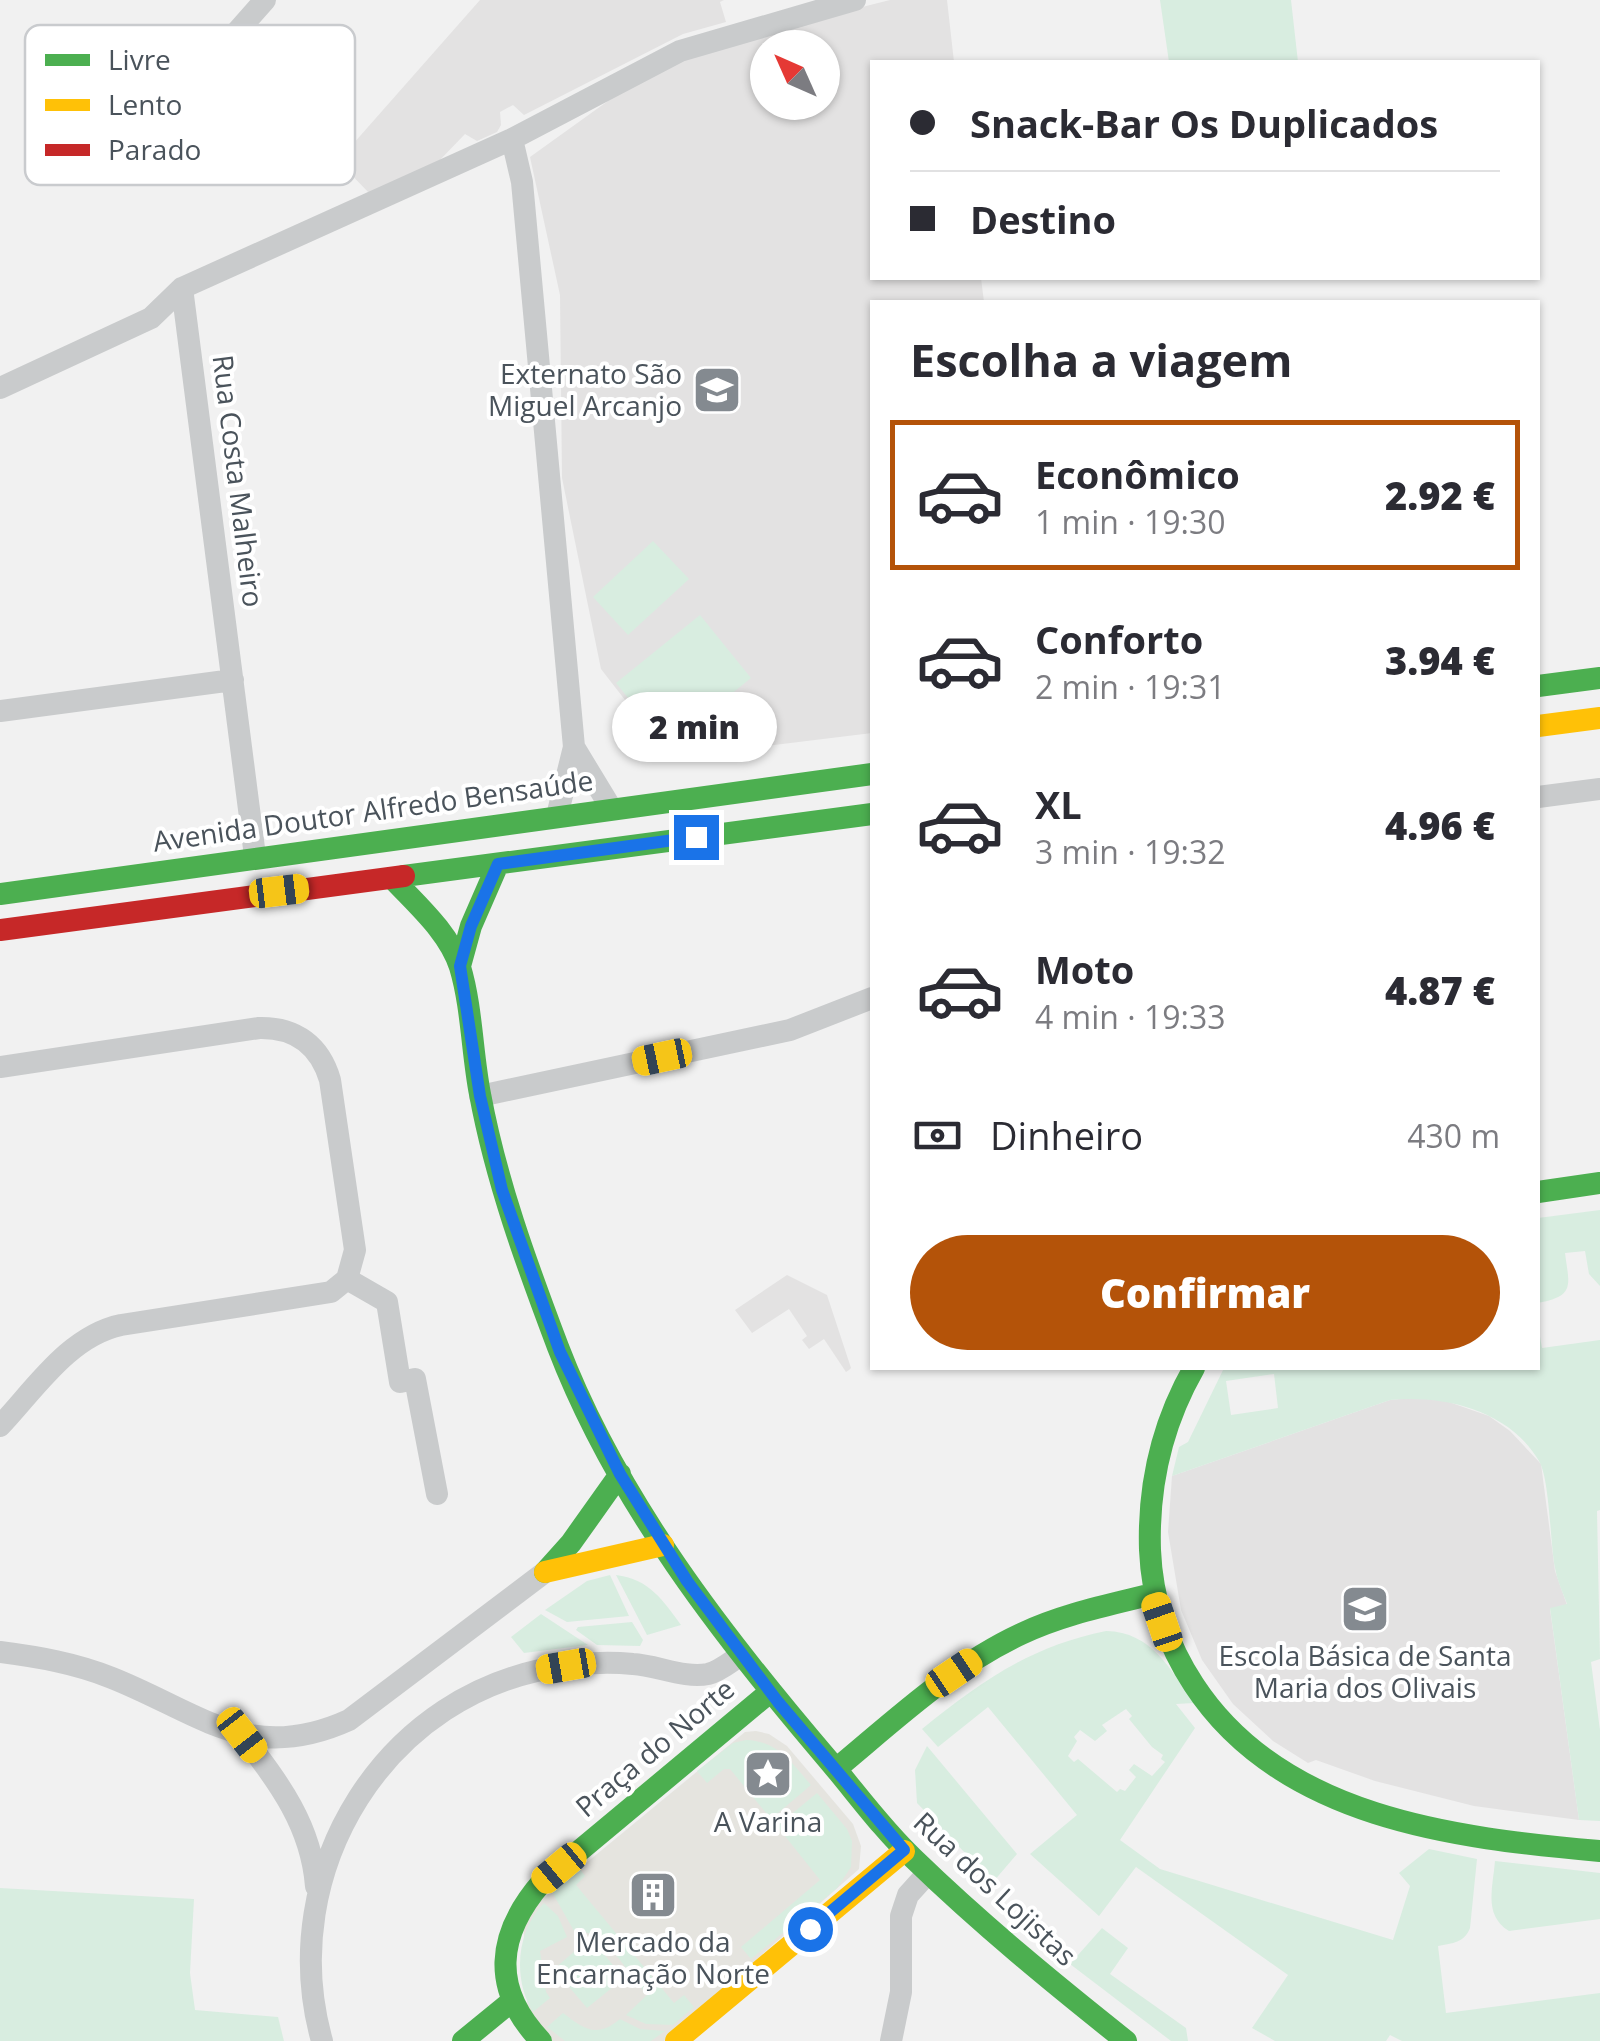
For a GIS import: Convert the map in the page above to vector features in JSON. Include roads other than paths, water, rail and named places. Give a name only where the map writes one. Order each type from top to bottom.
[{"type":"main road","points":[[1540,686],[1600,678]]},
{"type":"main road","points":[[1540,726],[1600,718]]},
{"type":"main road","name":"Avenida Doutor Alfredo Bensaúde","points":[[7,890],[870,774]]},
{"type":"main road","points":[[0,930],[870,814]]},
{"type":"main road","points":[[460,966],[471,926],[498,864]]},
{"type":"main road","points":[[392,878],[441,931],[460,966]]},
{"type":"main road","points":[[0,945],[117,916]]},
{"type":"main road","name":"Rua dos Lojistas","points":[[460,966],[480,1096],[502,1190],[560,1352],[620,1474],[740,1655],[904,1850],[1021,1958],[1126,2041]]},
{"type":"main road","points":[[1540,1192],[1600,1183]]},
{"type":"main road","points":[[1193,1370],[1176,1403],[1156,1466],[1150,1531],[1152,1594],[1184,1671],[1216,1718],[1287,1776],[1337,1799],[1424,1824],[1520,1842],[1600,1851]]},
{"type":"main road","points":[[544,1572],[588,1521],[620,1474]]},
{"type":"main road","points":[[544,1572],[664,1545]]},
{"type":"main road","points":[[836,1769],[954,1673],[991,1649],[1044,1625],[1152,1594]]},
{"type":"main road","name":"Praça do Norte","points":[[540,2041],[522,2021],[512,2001],[504,1967],[510,1929],[528,1896],[770,1692]]},
{"type":"main road","points":[[676,2041],[904,1850]]},
{"type":"main road","points":[[464,2041],[512,2001]]},
{"type":"street","points":[[243,25],[265,0]]},
{"type":"street","points":[[0,388],[151,318],[182,288],[512,140],[680,51],[855,0]]},
{"type":"street","points":[[512,140],[522,182],[574,747],[557,816]]},
{"type":"street","name":"Rua Costa Malheiro","points":[[182,288],[255,856]]},
{"type":"street","points":[[0,711],[233,680]]},
{"type":"street","points":[[574,747],[610,808]]},
{"type":"street","points":[[1540,797],[1600,789]]},
{"type":"street","points":[[480,1096],[790,1030],[870,999]]},
{"type":"street","points":[[0,1067],[259,1028],[284,1030],[305,1040],[320,1055],[330,1080],[355,1250],[346,1279],[330,1292],[102,1330],[70,1352],[0,1426]]},
{"type":"street","points":[[346,1279],[386,1302],[400,1382],[415,1379],[437,1494]]},
{"type":"street","points":[[0,1652],[90,1670],[242,1735],[298,1738],[348,1720],[544,1572]]},
{"type":"street","points":[[322,2041],[311,1964],[316,1901],[324,1866],[336,1834],[371,1778],[417,1731],[458,1703],[502,1682],[566,1666],[632,1664],[701,1675],[712,1673],[740,1655]]},
{"type":"street","points":[[242,1735],[297,1813],[311,1853],[316,1901]]},
{"type":"street","points":[[891,2041],[901,1992],[904,1904],[927,1874]]},
{"type":"place","name":"Externato São Miguel Arcanjo","points":[[717,390]]},
{"type":"place","name":"Escola Básica de Santa Maria dos Olivais","points":[[1365,1609]]},
{"type":"place","name":"A Varina","points":[[768,1774]]},
{"type":"place","name":"Mercado da Encarnação Norte","points":[[653,1895]]}]
